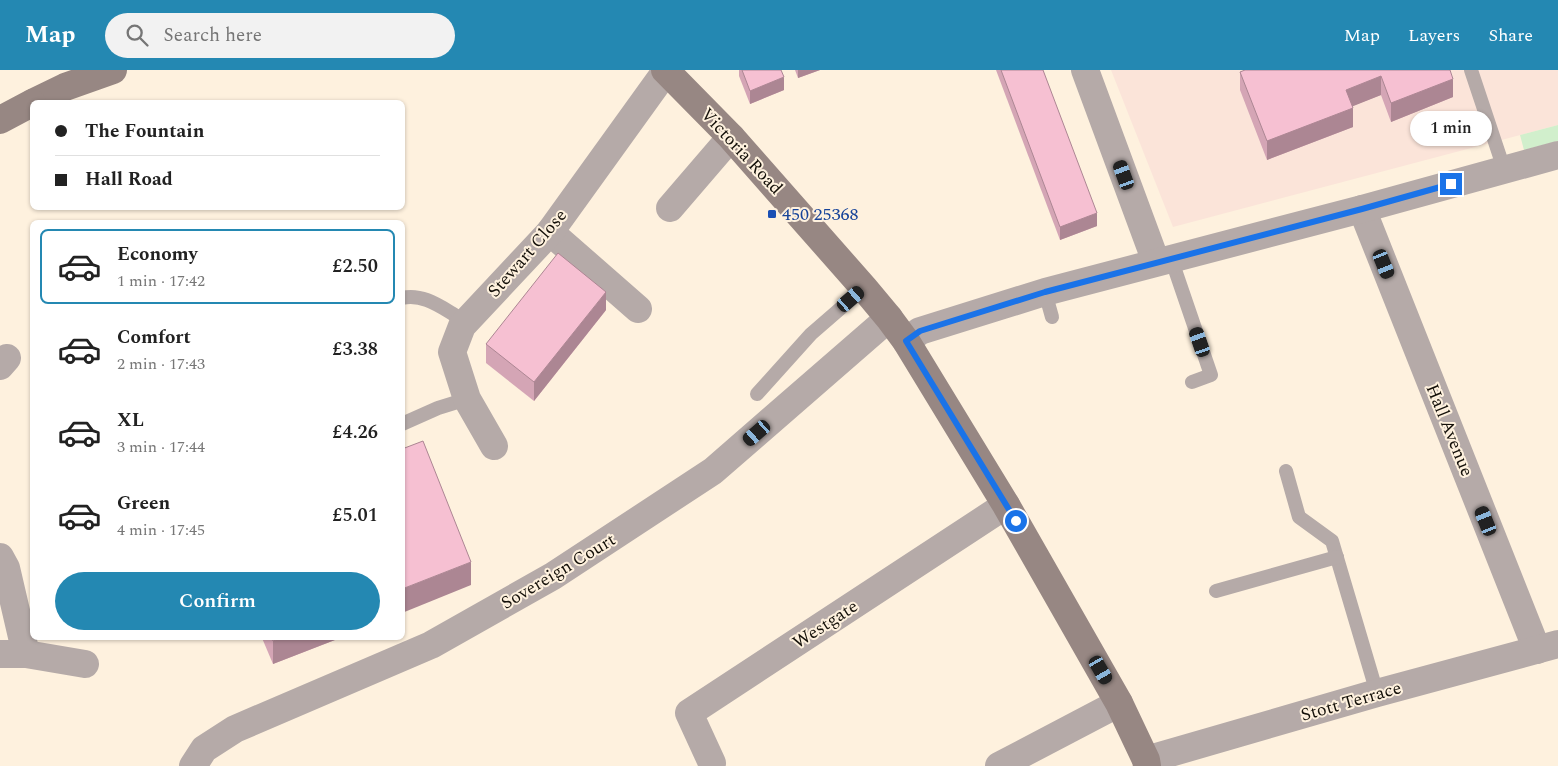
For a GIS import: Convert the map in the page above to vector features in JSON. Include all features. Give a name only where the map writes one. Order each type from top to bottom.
[{"type":"street","points":[[40,100],[65,87],[113,70]]},
{"type":"street","points":[[1085,70],[1163,260]]},
{"type":"street","name":"Victoria Road","points":[[666,71],[731,137],[864,288],[906,341],[1006,505],[1120,703],[1146,763]]},
{"type":"street","name":"Stewart Close","points":[[494,446],[467,399],[452,352],[462,326],[550,232],[666,71]]},
{"type":"street","points":[[0,120],[30,105]]},
{"type":"street","points":[[670,208],[731,137]]},
{"type":"street","points":[[906,341],[920,331],[1049,304],[1163,260],[1362,209],[1558,155]]},
{"type":"street","name":"Hall Avenue","points":[[1362,209],[1548,647]]},
{"type":"street","points":[[550,232],[638,309]]},
{"type":"street","name":"Sovereign Court","points":[[193,766],[204,749],[235,729],[431,645],[553,576],[714,472],[889,318]]},
{"type":"street","name":"Westgate","points":[[712,763],[689,714],[1006,505]]},
{"type":"street","points":[[0,558],[6,568],[13,654],[85,664]]},
{"type":"street","name":"Stott Terrace","points":[[1146,763],[1377,693],[1548,647]]},
{"type":"street","points":[[998,766],[1120,703]]},
{"type":"lane","points":[[1471,70],[1504,169]]},
{"type":"lane","points":[[1163,260],[1211,375],[1192,382]]},
{"type":"lane","points":[[757,394],[811,334],[864,288]]},
{"type":"lane","points":[[405,298],[427,299],[460,318],[462,326]]},
{"type":"lane","points":[[405,423],[438,408],[467,399]]},
{"type":"lane","points":[[1286,472],[1300,517],[1332,541],[1377,693]]},
{"type":"lane","points":[[1216,591],[1337,557]]},
{"type":"shaded area","points":[[1111,70],[1558,70],[1558,125],[1173,227]]},
{"type":"green space","points":[[1558,125],[1558,141],[1524,150],[1520,135]]},
{"type":"building","points":[[742,70],[781,70],[784,77],[750,91]]},
{"type":"building","points":[[1001,70],[1043,70],[1097,213],[1060,227]]},
{"type":"building","points":[[1245,70],[1450,70],[1453,79],[1391,103],[1381,76],[1346,90],[1353,108],[1267,141],[1240,72]]},
{"type":"building","points":[[558,253],[606,292],[534,382],[486,344]]},
{"type":"building","points":[[423,441],[471,562],[405,588],[405,448]]},
{"type":"place","name":"450 25368","points":[[772,214]]},
{"type":"route","points":[[1016,521],[906,341],[920,331],[1045,292],[1451,184]]}]
